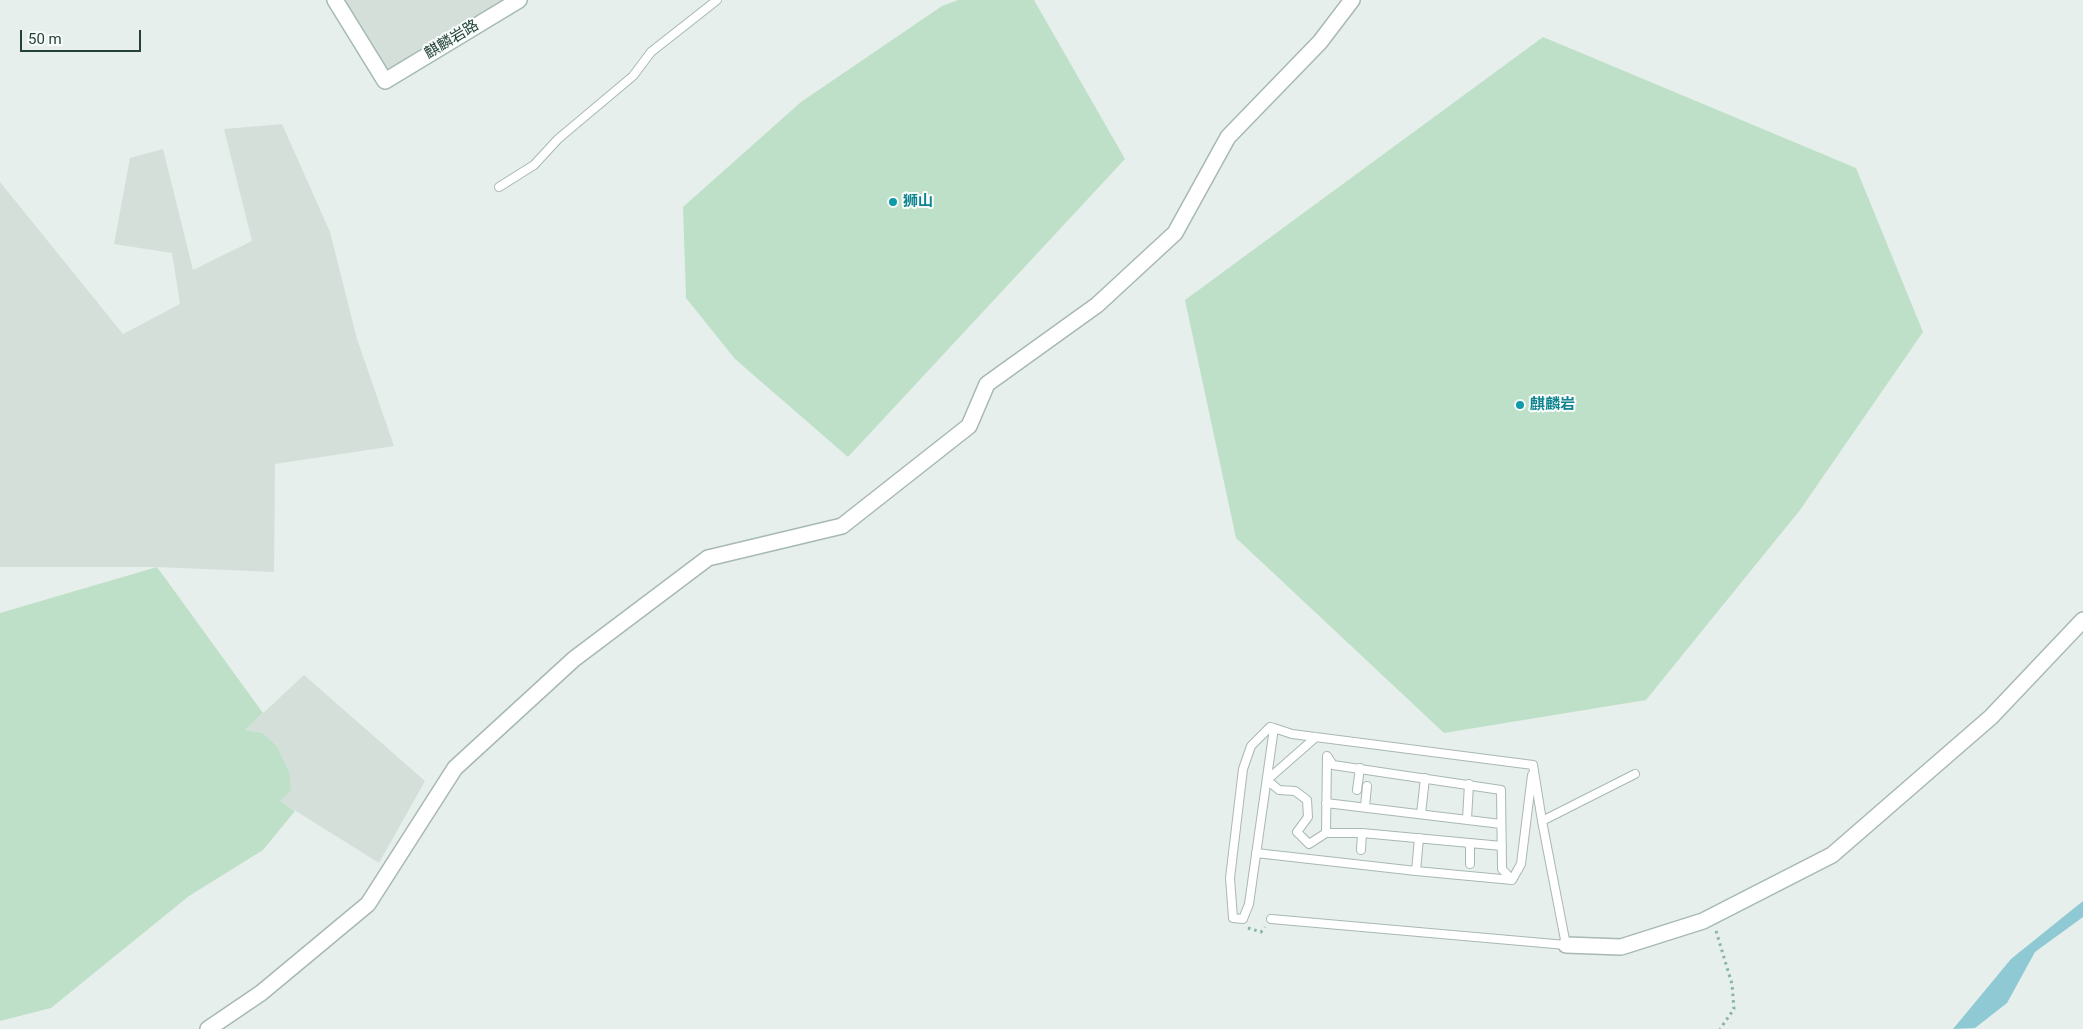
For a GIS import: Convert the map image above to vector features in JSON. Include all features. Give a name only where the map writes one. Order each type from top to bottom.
[{"type":"street","name":"麒麟岩路","points":[[335,0],[385,81],[519,0]]},
{"type":"street","points":[[208,1029],[261,993],[368,904],[455,768],[574,658],[708,558],[842,526],[969,426],[987,384],[1097,305],[1174,233],[1228,137],[1320,42],[1352,0]]},
{"type":"street","points":[[1566,945],[1621,947],[1711,916],[1832,855],[1991,717],[2083,620]]},
{"type":"lane","points":[[499,187],[534,165],[558,139],[633,76],[651,52],[718,0]]},
{"type":"lane","points":[[1274,728],[1249,904],[1243,919],[1233,918],[1230,878],[1243,770],[1251,746],[1270,727],[1274,728],[1292,734],[1316,738],[1533,766]]},
{"type":"lane","points":[[1267,780],[1316,738]]},
{"type":"lane","points":[[1326,833],[1327,756],[1333,764],[1501,790],[1502,869],[1512,880]]},
{"type":"lane","points":[[1271,919],[1566,945],[1533,766]]},
{"type":"lane","points":[[1512,880],[1521,864],[1533,766]]},
{"type":"lane","points":[[1357,790],[1360,768]]},
{"type":"lane","points":[[1542,821],[1635,774]]},
{"type":"lane","points":[[1421,814],[1426,778]]},
{"type":"lane","points":[[1267,780],[1279,790],[1295,791],[1307,800],[1308,817],[1297,832],[1309,844],[1326,833],[1362,833],[1502,846]]},
{"type":"lane","points":[[1467,819],[1469,784]]},
{"type":"lane","points":[[1365,807],[1367,786]]},
{"type":"lane","points":[[1326,802],[1502,824]]},
{"type":"lane","points":[[1361,850],[1362,833]]},
{"type":"lane","points":[[1416,871],[1420,838]]},
{"type":"lane","points":[[1470,843],[1470,864]]},
{"type":"lane","points":[[1256,853],[1512,880]]},
{"type":"path","points":[[1711,916],[1732,984],[1734,1009],[1720,1029]]},
{"type":"path","points":[[1243,919],[1248,929],[1261,932],[1271,919]]},
{"type":"shaded area","points":[[335,0],[519,0],[385,81]]},
{"type":"shaded area","points":[[282,124],[330,232],[357,339],[394,446],[275,464],[274,572],[157,567],[0,567],[0,182],[123,334],[180,304],[172,253],[114,244],[130,158],[163,149],[193,270],[252,241],[224,129]]},
{"type":"shaded area","points":[[304,675],[425,781],[379,863],[280,801],[289,771],[277,746],[263,733],[245,730]]},
{"type":"green space","points":[[958,0],[1034,0],[1125,159],[848,457],[735,359],[686,298],[683,207],[801,102],[942,6]]},
{"type":"green space","points":[[1543,37],[1856,168],[1923,332],[1800,510],[1646,700],[1444,733],[1236,538],[1185,300]]},
{"type":"green space","points":[[157,567],[263,713],[245,730],[263,733],[277,746],[289,771],[291,790],[280,801],[295,811],[263,850],[189,896],[51,1008],[0,1021],[0,613]]},
{"type":"water","points":[[2083,901],[2083,917],[2035,952],[2007,1003],[1975,1028],[1953,1029],[2011,959]]},
{"type":"place","name":"狮山","points":[[893,202]]},
{"type":"place","name":"麒麟岩","points":[[1520,405]]}]
